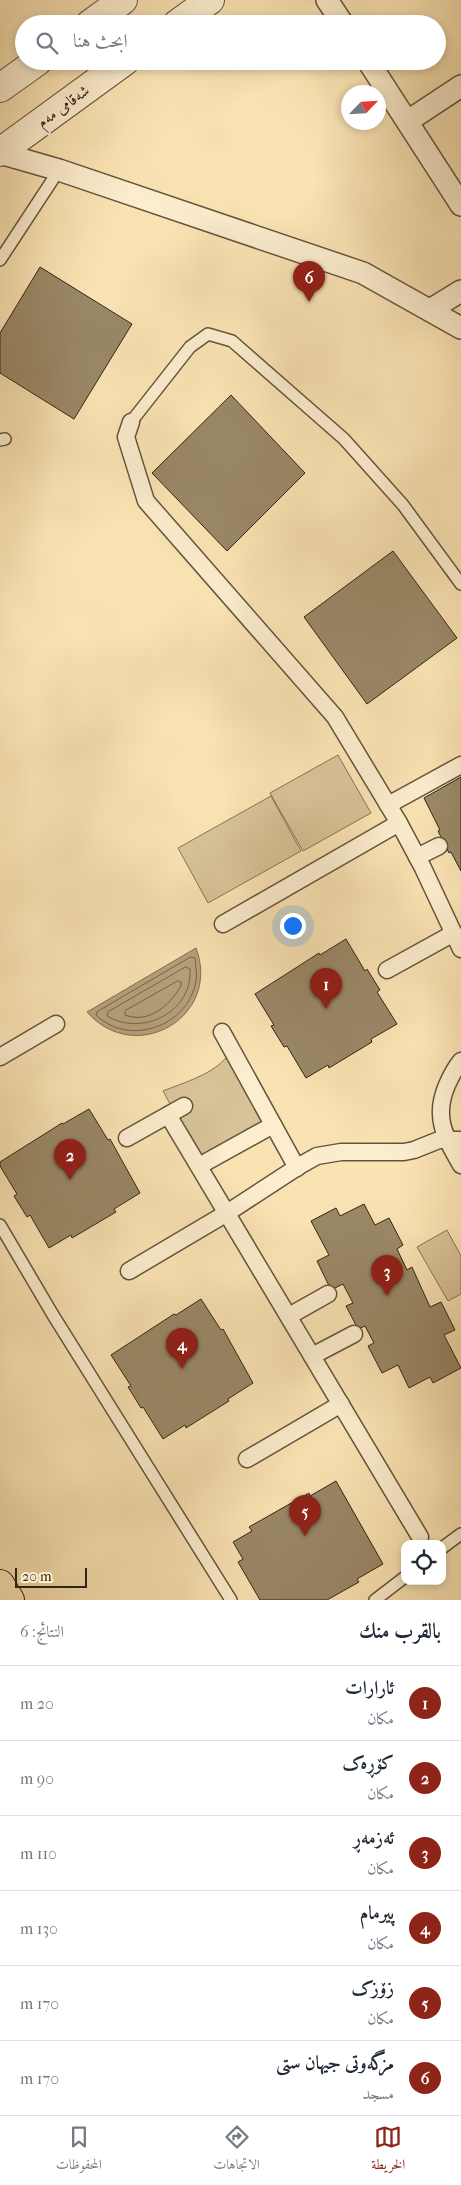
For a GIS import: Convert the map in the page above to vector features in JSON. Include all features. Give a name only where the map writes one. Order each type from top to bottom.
[{"type":"highway","points":[[0,1584],[10,1600]]},
{"type":"street","points":[[103,15],[124,0]]},
{"type":"street","points":[[189,15],[210,0]]},
{"type":"street","points":[[327,0],[337,15]]},
{"type":"street","points":[[0,88],[25,70]]},
{"type":"street","name":"شەقامی مەم","points":[[0,152],[113,70]]},
{"type":"street","points":[[374,70],[461,205]]},
{"type":"street","points":[[408,121],[461,86]]},
{"type":"street","points":[[0,152],[59,170],[363,274],[461,328]]},
{"type":"street","points":[[430,310],[461,290]]},
{"type":"street","points":[[131,422],[126,437],[146,501],[335,716],[399,823],[459,943],[386,970]]},
{"type":"street","points":[[388,805],[461,765]]},
{"type":"street","points":[[223,924],[399,823]]},
{"type":"street","points":[[417,857],[439,846]]},
{"type":"street","points":[[0,1057],[56,1024]]},
{"type":"street","points":[[222,1032],[296,1168]]},
{"type":"street","points":[[461,1061],[449,1081],[440,1108],[454,1140],[461,1165]]},
{"type":"street","points":[[127,1138],[184,1106]]},
{"type":"street","points":[[168,1114],[420,1537]]},
{"type":"street","points":[[199,1166],[273,1124]]},
{"type":"street","points":[[128,1271],[227,1213],[317,1156],[330,1153],[404,1152],[439,1140],[454,1140]]},
{"type":"street","points":[[289,1316],[328,1294]]},
{"type":"street","points":[[312,1356],[354,1334]]},
{"type":"street","points":[[247,1459],[341,1404]]},
{"type":"lane","points":[[0,260],[59,170]]},
{"type":"lane","points":[[131,422],[190,347],[208,334],[232,341],[344,439],[403,505],[461,584]]},
{"type":"lane","points":[[0,1225],[63,1331],[231,1600]]},
{"type":"lane","points":[[446,1545],[461,1534]]},
{"type":"lane","points":[[374,1600],[401,1580]]},
{"type":"shaded area","points":[[338,755],[371,813],[303,851],[270,793]]},
{"type":"shaded area","points":[[271,796],[301,851],[208,903],[178,848]]},
{"type":"shaded area","points":[[229,1054],[266,1124],[202,1162],[163,1091],[208,1072]]},
{"type":"shaded area","points":[[447,1230],[461,1256],[461,1294],[448,1301],[417,1247]]},
{"type":"water","points":[[196,948],[201,973],[197,995],[186,1013],[169,1026],[149,1034],[128,1035],[107,1028],[87,1012]]},
{"type":"building","points":[[40,267],[132,324],[74,419],[0,373],[0,333]]},
{"type":"building","points":[[231,395],[305,473],[227,551],[152,473]]},
{"type":"building","points":[[393,551],[457,638],[367,704],[304,617]]},
{"type":"building","points":[[461,777],[461,871],[451,852],[449,853],[424,798]]},
{"type":"building","points":[[346,939],[365,971],[367,969],[380,990],[377,992],[397,1024],[371,1039],[372,1042],[329,1068],[328,1065],[306,1078],[287,1046],[284,1047],[271,1026],[274,1025],[255,994],[319,953],[320,955]]},
{"type":"building","points":[[89,1109],[108,1140],[110,1139],[140,1193],[114,1209],[116,1212],[72,1238],[71,1235],[49,1248],[30,1215],[27,1217],[14,1196],[17,1194],[0,1166],[0,1162],[62,1123]]},
{"type":"building","points":[[364,1204],[375,1225],[389,1218],[403,1245],[397,1249],[407,1270],[412,1267],[430,1307],[441,1302],[455,1330],[444,1335],[461,1368],[433,1383],[430,1377],[409,1388],[398,1365],[382,1373],[368,1346],[374,1343],[365,1326],[358,1329],[346,1306],[353,1303],[343,1284],[331,1290],[317,1261],[329,1255],[311,1221],[336,1208],[340,1216]]},
{"type":"building","points":[[201,1299],[221,1330],[223,1329],[253,1383],[228,1399],[229,1401],[186,1428],[185,1425],[163,1439],[128,1387],[131,1386],[111,1355],[174,1314],[176,1315]]},
{"type":"building","points":[[336,1481],[383,1564],[357,1579],[359,1582],[327,1600],[260,1600],[238,1562],[243,1559],[233,1542],[252,1531],[249,1527],[309,1493],[310,1496]]},
{"type":"place","name":"مزگەوتی جیهان ستی","points":[[309,302]]},
{"type":"place","name":"ئارارات","points":[[326,1009]]},
{"type":"place","name":"کۆڕەک","points":[[70,1180]]},
{"type":"place","name":"ئەزمەڕ","points":[[387,1296]]},
{"type":"place","name":"پیرمام","points":[[182,1369]]},
{"type":"place","name":"زۆزک","points":[[305,1536]]}]
